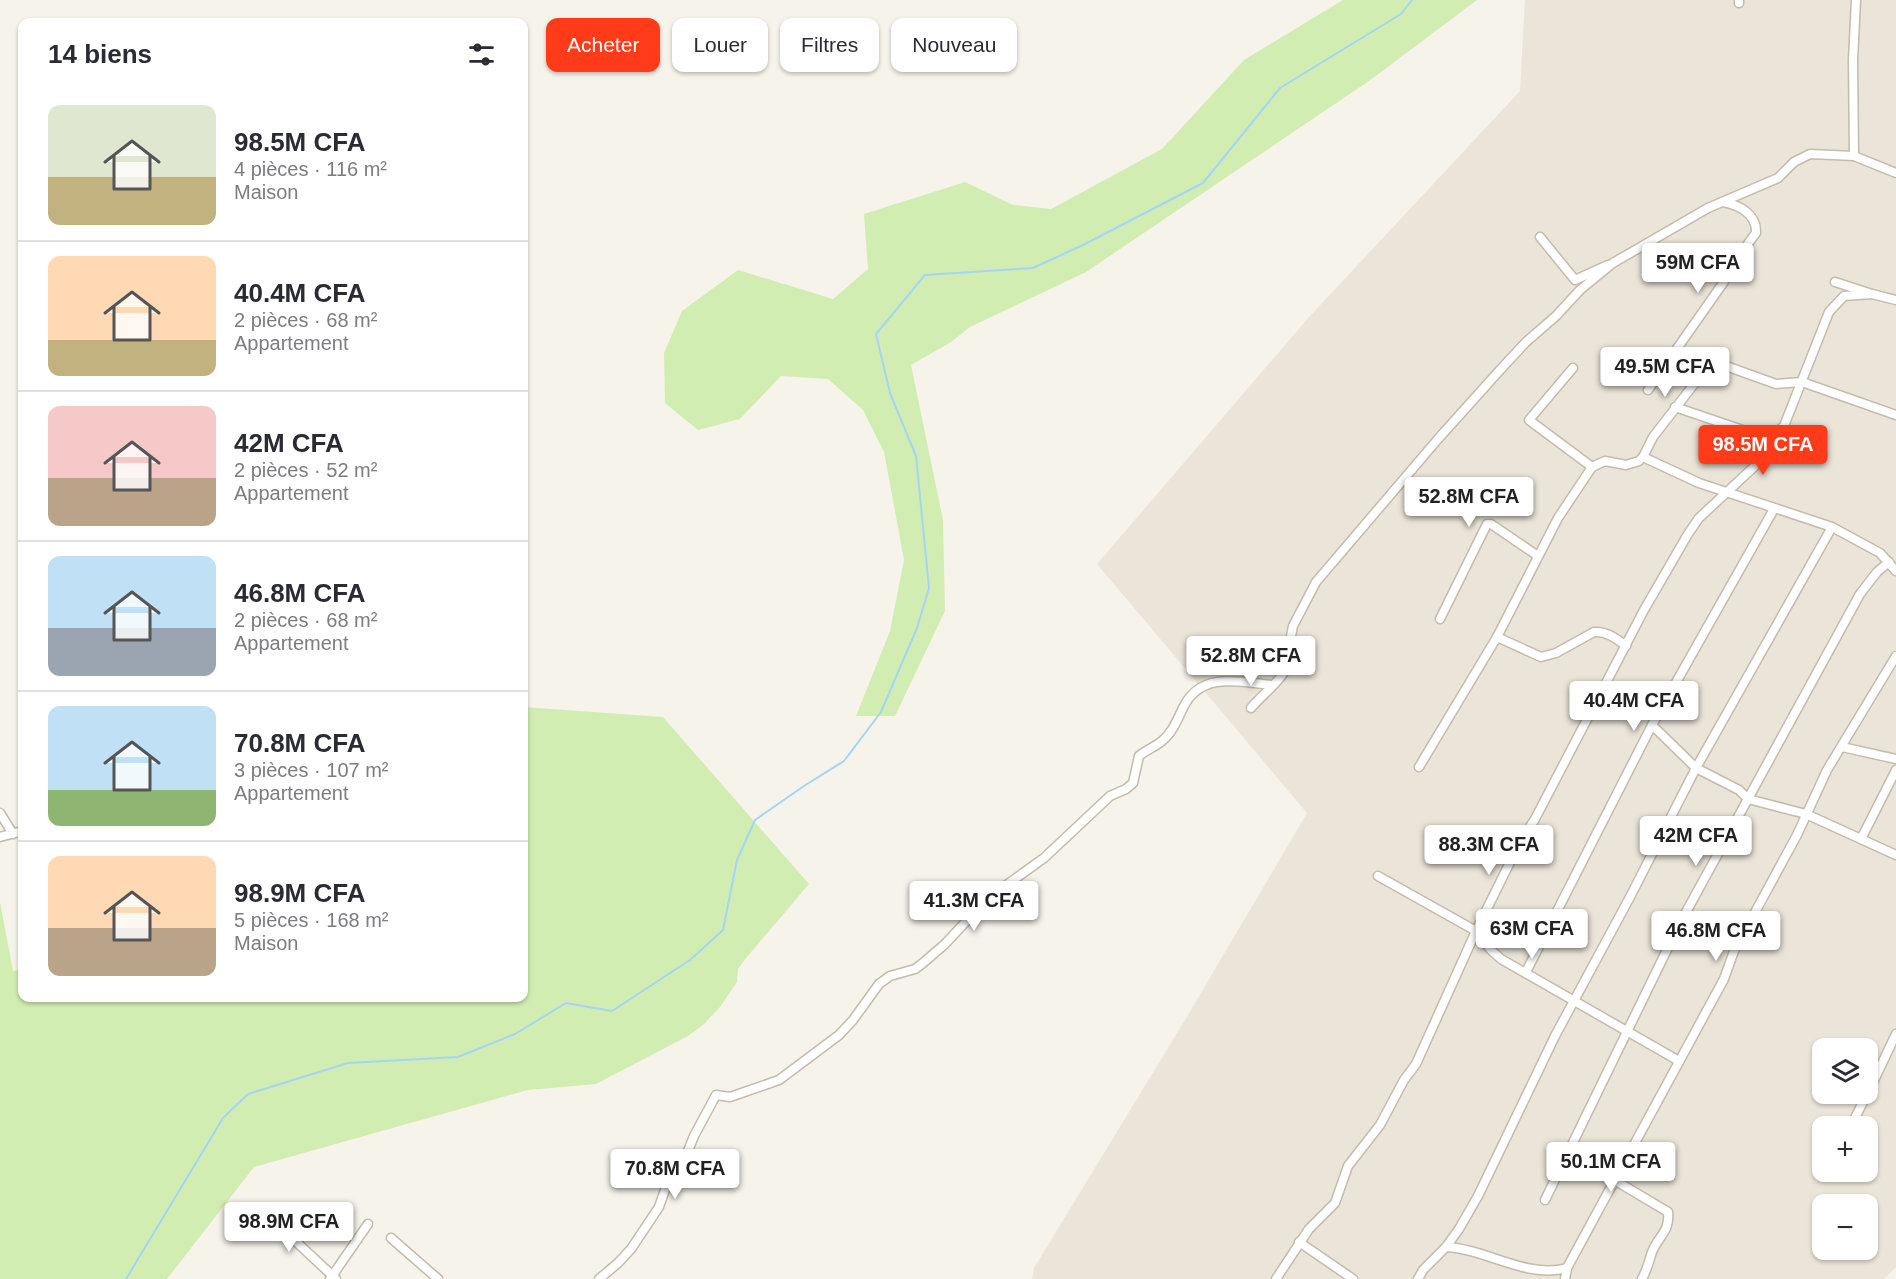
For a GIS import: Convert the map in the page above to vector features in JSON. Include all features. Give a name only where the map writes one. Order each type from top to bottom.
[{"type":"street","points":[[1854,156],[1853,60],[1856,0]]},
{"type":"street","points":[[1540,237],[1575,280],[1613,263],[1723,202],[1778,178],[1794,162],[1810,154],[1854,156],[1896,173]]},
{"type":"street","points":[[1648,390],[1723,283],[1740,253],[1756,233],[1755,225],[1748,212],[1736,204],[1723,202]]},
{"type":"street","points":[[1251,708],[1281,678],[1293,626],[1322,574],[1438,439],[1526,342],[1556,316],[1580,290],[1613,263]]},
{"type":"street","points":[[1835,282],[1896,300]]},
{"type":"street","points":[[1675,407],[1766,438],[1773,435],[1784,426],[1803,382],[1820,333],[1834,305],[1844,296],[1872,294]]},
{"type":"street","points":[[1419,767],[1497,637],[1558,518],[1592,467],[1605,461],[1626,465],[1639,461],[1653,437],[1712,361],[1776,384],[1803,382],[1896,415]]},
{"type":"street","points":[[1573,368],[1529,420],[1592,467]]},
{"type":"street","points":[[1276,1279],[1299,1242],[1319,1217],[1335,1203],[1348,1166],[1380,1125],[1404,1080],[1416,1064],[1476,931],[1519,844],[1535,819],[1644,610],[1688,534],[1699,518],[1756,465],[1763,452],[1766,438]]},
{"type":"street","points":[[1643,457],[1699,483],[1832,527],[1880,554],[1896,571]]},
{"type":"street","points":[[1526,972],[1652,725],[1774,509]]},
{"type":"street","points":[[1440,619],[1487,524],[1491,524],[1538,556]]},
{"type":"street","points":[[1418,1279],[1434,1257],[1446,1247],[1478,1196],[1573,1001],[1630,897],[1696,768],[1832,527]]},
{"type":"street","points":[[1545,1200],[1679,925],[1860,594],[1877,572],[1889,562]]},
{"type":"street","points":[[1497,637],[1541,657],[1556,653],[1594,632],[1615,637],[1626,646]]},
{"type":"street","points":[[1565,1279],[1567,1268],[1724,979],[1734,951],[1797,835],[1827,770],[1896,656]]},
{"type":"street","points":[[599,1279],[631,1249],[659,1207],[667,1184],[684,1161],[694,1136],[716,1095],[730,1097],[779,1080],[840,1035],[879,984],[890,976],[915,969],[923,963],[945,944],[987,899],[1044,858],[1110,796],[1133,783],[1138,756],[1162,741],[1178,720],[1186,702],[1204,685],[1224,681],[1272,685]]},
{"type":"street","points":[[1652,725],[1696,768],[1739,790],[1748,799],[1806,814],[1896,855]]},
{"type":"street","points":[[1842,747],[1896,759]]},
{"type":"street","points":[[1861,839],[1896,770]]},
{"type":"street","points":[[0,813],[13,834]]},
{"type":"street","points":[[0,837],[18,832]]},
{"type":"street","points":[[1378,876],[1476,931],[1501,959],[1679,1061]]},
{"type":"street","points":[[1878,1071],[1896,1034]]},
{"type":"street","points":[[1566,1155],[1616,1180],[1668,1212],[1666,1231],[1652,1252],[1642,1279]]},
{"type":"street","points":[[260,1208],[332,1278],[368,1224]]},
{"type":"street","points":[[392,1238],[438,1279]]},
{"type":"street","points":[[1299,1242],[1353,1279]]},
{"type":"street","points":[[1446,1247],[1475,1252],[1538,1270],[1567,1268]]},
{"type":"shaded area","points":[[1525,0],[1896,0],[1896,1267],[1884,1279],[1032,1279],[1034,1268],[1185,1020],[1307,813],[1097,564],[1309,317],[1520,91]]},
{"type":"green space","points":[[1343,0],[1477,0],[1369,81],[1086,272],[970,327],[951,342],[911,365],[943,520],[945,611],[895,716],[856,716],[890,631],[904,560],[884,452],[863,410],[828,379],[781,376],[740,419],[698,430],[665,403],[664,353],[682,311],[738,270],[833,299],[868,269],[864,214],[965,182],[1013,205],[1051,209],[1162,149],[1244,60]]},
{"type":"green space","points":[[528,707],[663,717],[809,884],[738,969],[737,982],[720,1007],[703,1025],[688,1036],[596,1084],[528,1090],[254,1167],[167,1279],[0,1279],[0,902],[13,971],[18,970],[18,1002],[528,1002]]},
{"type":"waterway","points":[[126,1279],[223,1118],[248,1094],[348,1063],[458,1057],[515,1034],[566,1003],[612,1011],[690,960],[723,930],[737,860],[755,820],[844,761],[881,712],[917,628],[929,588],[916,456],[890,393],[876,334],[925,275],[1033,268],[1203,183],[1280,88],[1401,14],[1412,0]]}]
